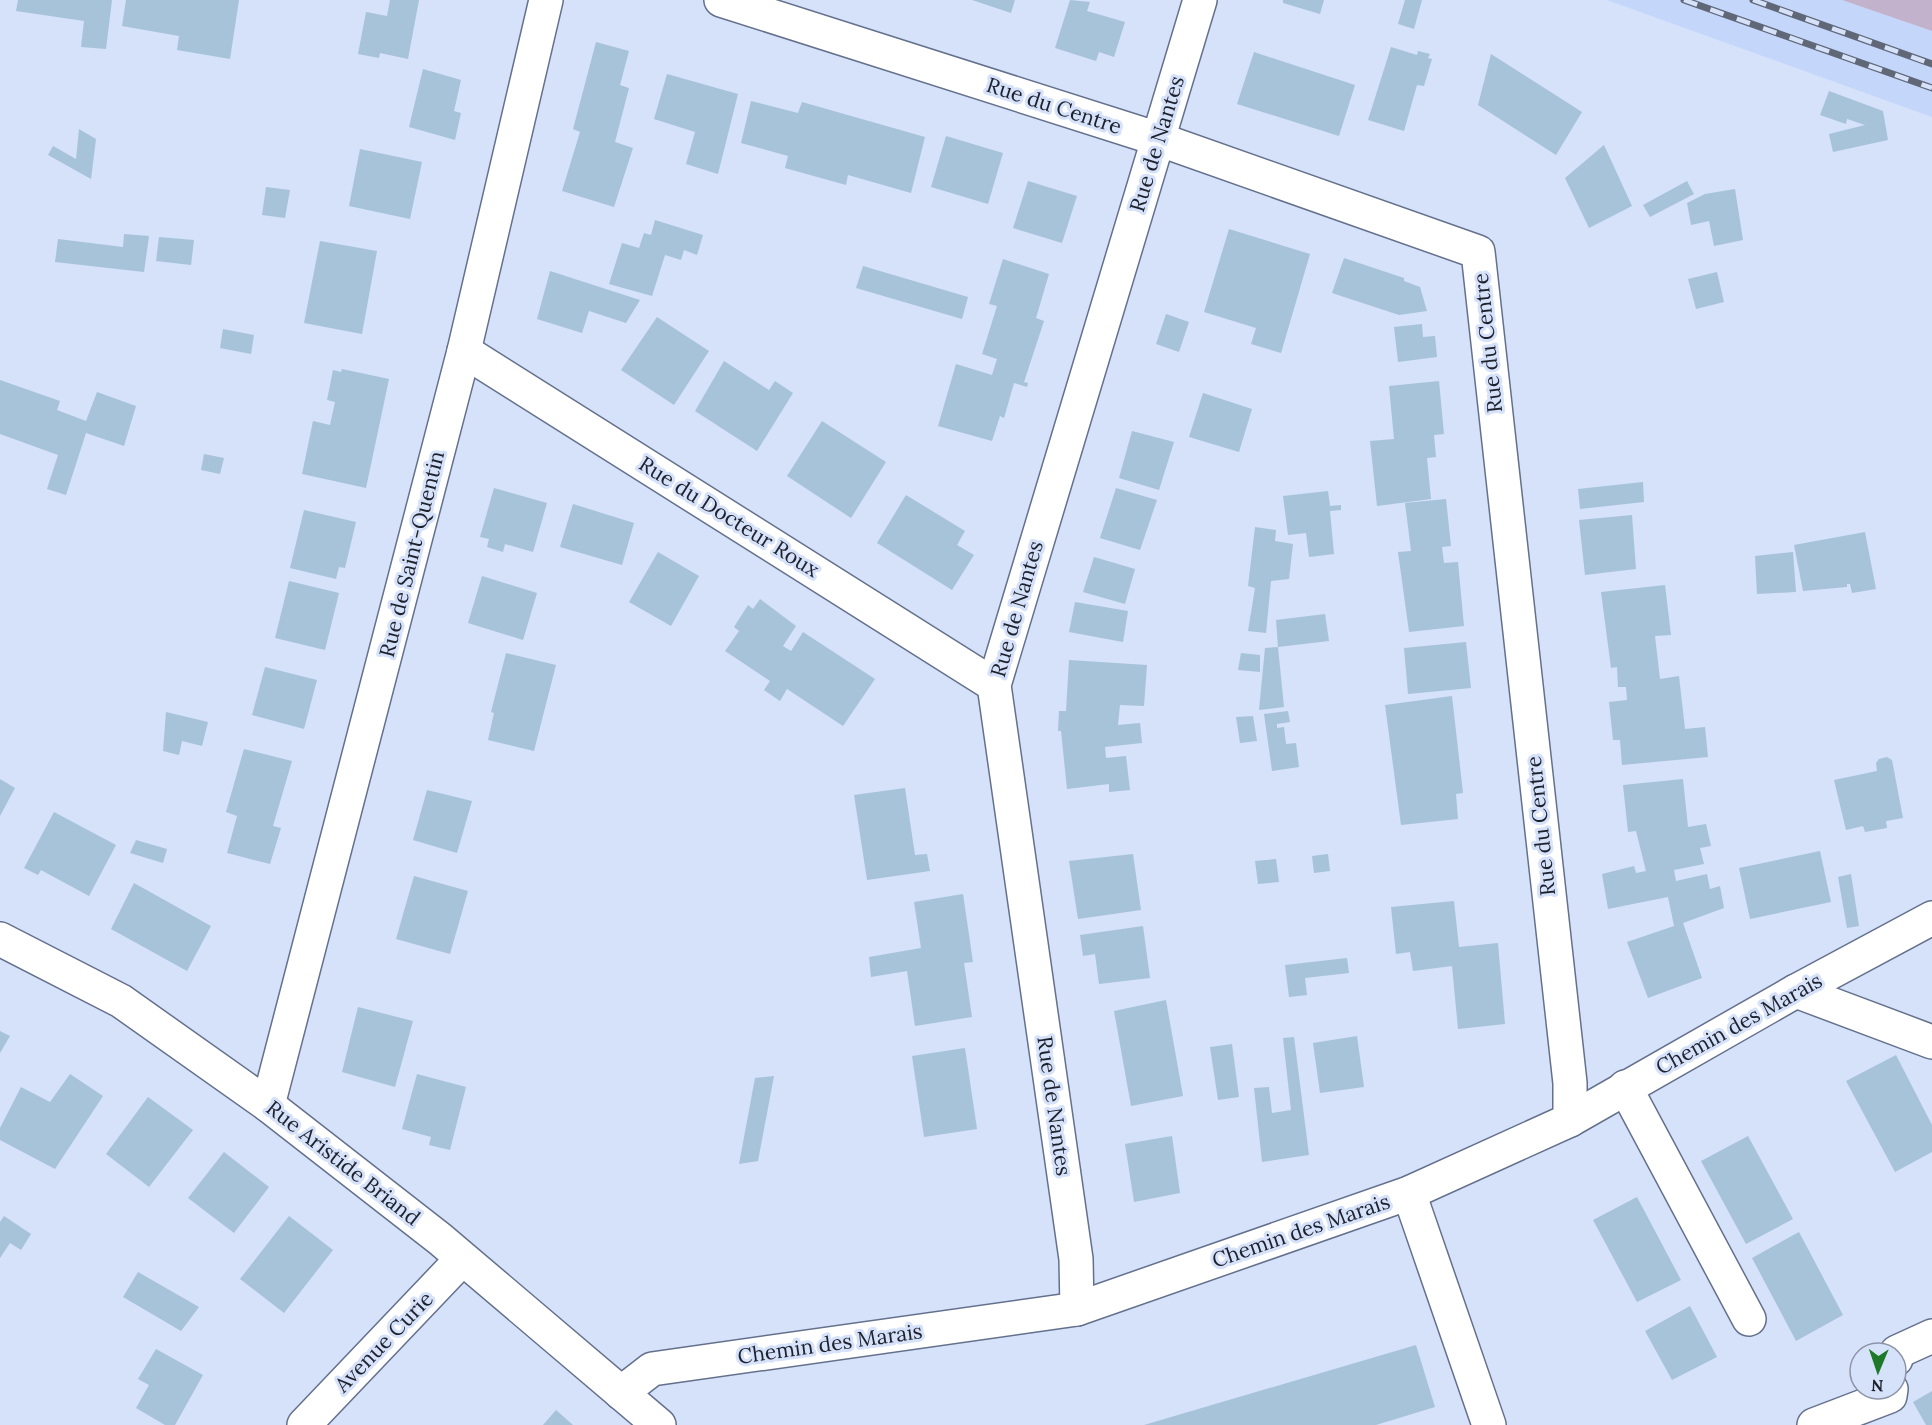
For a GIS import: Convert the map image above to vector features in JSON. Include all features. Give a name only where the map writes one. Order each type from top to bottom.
[{"type":"street","name":"Rue de Saint-Quentin","points":[[268,1105],[464,351],[546,0]]},
{"type":"street","name":"Rue du Centre","points":[[721,0],[1158,139],[1479,252],[1570,1083],[1570,1120]]},
{"type":"street","name":"Rue de Nantes","points":[[1077,1309],[1076,1259],[994,685],[1200,0]]},
{"type":"street","name":"Rue du Docteur Roux","points":[[464,351],[994,685]]},
{"type":"street","name":"Chemin des Marais","points":[[621,1393],[652,1369],[1077,1309],[1409,1193],[1570,1120],[1796,991],[1932,918]]},
{"type":"street","name":"Rue Aristide Briand","points":[[0,939],[121,1001],[268,1105],[462,1259],[659,1425]]},
{"type":"street","points":[[1796,991],[1932,1042]]},
{"type":"street","points":[[1625,1087],[1749,1319]]},
{"type":"street","points":[[1409,1193],[1489,1425]]},
{"type":"street","name":"Avenue Curie","points":[[304,1425],[462,1259]]},
{"type":"street","points":[[1908,1347],[1932,1335]]},
{"type":"street","points":[[1814,1425],[1877,1401]]},
{"type":"shaded area","points":[[1607,0],[1842,0],[1932,31],[1932,117]]},
{"type":"shaded area","points":[[1842,0],[1932,0],[1932,31]]},
{"type":"building","points":[[18,0],[112,0],[106,49],[81,47],[84,21],[16,11]]},
{"type":"building","points":[[126,0],[239,0],[230,59],[177,50],[179,36],[122,26]]},
{"type":"building","points":[[390,0],[419,0],[408,59],[380,53],[379,58],[358,54],[366,12],[387,16]]},
{"type":"building","points":[[972,0],[1015,0],[1011,13]]},
{"type":"building","points":[[1070,0],[1090,2],[1087,11],[1125,22],[1114,57],[1099,52],[1096,61],[1055,48]]},
{"type":"building","points":[[1283,0],[1324,0],[1320,14],[1283,3]]},
{"type":"building","points":[[1405,0],[1422,0],[1414,29],[1398,24]]},
{"type":"building","points":[[596,42],[629,51],[620,85],[629,88],[615,142],[633,148],[614,207],[562,191],[580,132],[573,129]]},
{"type":"building","points":[[1391,47],[1417,55],[1418,51],[1430,54],[1428,58],[1432,59],[1424,86],[1417,85],[1404,131],[1368,120]]},
{"type":"building","points":[[1254,52],[1355,85],[1339,136],[1237,104]]},
{"type":"building","points":[[1491,54],[1582,112],[1556,155],[1478,105]]},
{"type":"building","points":[[423,69],[461,80],[454,111],[461,113],[455,140],[409,127]]},
{"type":"building","points":[[667,74],[738,94],[718,174],[686,164],[695,132],[654,119]]},
{"type":"building","points":[[1829,91],[1883,111],[1888,140],[1833,152],[1829,134],[1865,125],[1847,119],[1846,124],[1820,115]]},
{"type":"building","points":[[751,101],[798,113],[802,102],[925,137],[911,193],[848,175],[846,185],[785,168],[788,156],[741,143]]},
{"type":"building","points":[[79,129],[96,139],[91,179],[48,155],[53,146],[76,159]]},
{"type":"building","points":[[946,136],[1003,153],[988,204],[931,187]]},
{"type":"building","points":[[1604,145],[1632,206],[1589,228],[1565,178]]},
{"type":"building","points":[[360,149],[422,162],[410,219],[349,206]]},
{"type":"building","points":[[1028,181],[1077,196],[1062,243],[1013,228]]},
{"type":"building","points":[[1687,181],[1694,194],[1650,217],[1643,205]]},
{"type":"building","points":[[266,187],[290,190],[285,218],[262,215]]},
{"type":"building","points":[[1735,189],[1743,240],[1714,246],[1709,221],[1691,225],[1687,203],[1705,194]]},
{"type":"building","points":[[655,220],[703,235],[697,255],[684,250],[681,260],[665,255],[652,296],[609,284],[622,243],[639,248],[644,233],[651,235]]},
{"type":"building","points":[[1229,229],[1310,254],[1281,353],[1251,344],[1256,328],[1204,312]]},
{"type":"building","points":[[124,234],[149,236],[144,272],[55,262],[58,239],[123,247]]},
{"type":"building","points":[[159,237],[194,240],[191,265],[156,261]]},
{"type":"building","points":[[320,241],[377,251],[362,334],[304,323]]},
{"type":"building","points":[[1344,258],[1404,278],[1404,281],[1420,287],[1427,311],[1399,315],[1332,293]]},
{"type":"building","points":[[1003,259],[1049,274],[1036,318],[1044,321],[1024,382],[1028,383],[1027,387],[1014,383],[1004,418],[1000,416],[992,441],[938,426],[956,364],[992,375],[997,359],[982,354],[997,306],[989,304]]},
{"type":"building","points":[[863,266],[968,297],[962,319],[856,288]]},
{"type":"building","points":[[550,271],[640,300],[626,323],[589,311],[582,333],[537,319]]},
{"type":"building","points":[[1717,272],[1724,302],[1696,309],[1688,279]]},
{"type":"building","points":[[1166,314],[1189,322],[1179,352],[1156,344]]},
{"type":"building","points":[[657,317],[709,351],[674,405],[621,370]]},
{"type":"building","points":[[1422,324],[1423,337],[1435,336],[1437,357],[1398,362],[1394,327]]},
{"type":"building","points":[[223,329],[254,335],[251,354],[220,348]]},
{"type":"building","points":[[724,361],[769,390],[775,381],[793,393],[757,451],[695,411]]},
{"type":"building","points":[[342,369],[389,379],[366,488],[302,474],[313,421],[330,425],[335,402],[327,400],[333,370],[341,372]]},
{"type":"building","points":[[0,380],[60,401],[57,410],[86,421],[97,392],[136,406],[124,446],[86,433],[66,495],[47,489],[58,455],[0,434]]},
{"type":"building","points":[[1439,381],[1444,434],[1434,435],[1436,457],[1427,458],[1431,499],[1377,506],[1370,441],[1394,439],[1389,386]]},
{"type":"building","points":[[1203,393],[1252,409],[1239,452],[1189,437]]},
{"type":"building","points":[[822,421],[886,462],[851,518],[787,476]]},
{"type":"building","points":[[1132,431],[1174,442],[1159,490],[1119,478]]},
{"type":"building","points":[[204,454],[224,458],[220,474],[201,470]]},
{"type":"building","points":[[1643,482],[1644,502],[1580,509],[1578,489]]},
{"type":"building","points":[[494,488],[547,503],[533,552],[505,544],[503,552],[487,547],[489,539],[480,537]]},
{"type":"building","points":[[1116,488],[1157,500],[1140,550],[1100,538]]},
{"type":"building","points":[[1328,491],[1330,506],[1341,505],[1341,510],[1330,511],[1334,554],[1309,557],[1306,533],[1288,535],[1283,496]]},
{"type":"building","points":[[906,495],[965,531],[957,545],[974,555],[952,590],[877,543]]},
{"type":"building","points":[[1446,499],[1451,546],[1442,547],[1444,563],[1458,562],[1464,626],[1409,632],[1398,552],[1411,551],[1405,503]]},
{"type":"building","points":[[573,504],[634,523],[622,565],[560,547]]},
{"type":"building","points":[[304,510],[356,522],[345,568],[339,567],[336,579],[290,568]]},
{"type":"building","points":[[1632,515],[1636,569],[1585,575],[1579,520]]},
{"type":"building","points":[[1255,527],[1276,530],[1275,541],[1293,544],[1289,579],[1271,581],[1266,633],[1248,631],[1255,588],[1248,586]]},
{"type":"building","points":[[1865,532],[1876,589],[1852,593],[1850,584],[1847,584],[1847,587],[1803,591],[1794,545]]},
{"type":"building","points":[[658,552],[699,576],[671,626],[629,602]]},
{"type":"building","points":[[1793,552],[1796,592],[1757,594],[1755,556]]},
{"type":"building","points":[[1094,557],[1135,569],[1125,604],[1083,592]]},
{"type":"building","points":[[482,576],[537,593],[523,640],[468,623]]},
{"type":"building","points":[[289,581],[339,593],[325,650],[275,638]]},
{"type":"building","points":[[1665,585],[1671,635],[1655,636],[1660,679],[1679,676],[1685,729],[1705,727],[1708,757],[1622,765],[1620,740],[1613,740],[1609,702],[1627,700],[1626,687],[1618,687],[1617,667],[1611,668],[1601,592]]},
{"type":"building","points":[[760,599],[796,626],[783,646],[791,651],[803,632],[875,679],[843,726],[787,689],[780,701],[764,690],[770,681],[725,651],[739,631],[734,627],[748,605],[753,609]]},
{"type":"building","points":[[1075,602],[1128,611],[1123,642],[1069,632]]},
{"type":"building","points":[[1325,614],[1329,641],[1278,647],[1276,620]]},
{"type":"building","points":[[1466,642],[1471,688],[1408,694],[1404,648]]},
{"type":"building","points":[[1278,647],[1284,707],[1259,710],[1265,648]]},
{"type":"building","points":[[506,653],[556,665],[534,751],[488,740],[494,713],[491,712]]},
{"type":"building","points":[[1241,653],[1260,655],[1260,672],[1238,670]]},
{"type":"building","points":[[1069,660],[1147,665],[1144,706],[1120,705],[1118,725],[1140,723],[1142,743],[1105,747],[1106,758],[1126,756],[1130,790],[1109,792],[1109,784],[1067,789],[1061,731],[1058,731],[1059,711],[1066,711]]},
{"type":"building","points":[[265,667],[317,680],[304,729],[252,715]]},
{"type":"building","points":[[1452,696],[1463,793],[1456,794],[1458,819],[1401,825],[1385,705]]},
{"type":"building","points":[[1288,711],[1290,722],[1277,724],[1277,728],[1284,727],[1286,744],[1296,743],[1299,767],[1272,771],[1264,714]]},
{"type":"building","points":[[166,712],[208,722],[202,746],[182,741],[179,755],[163,751]]},
{"type":"building","points":[[1253,716],[1257,741],[1240,743],[1236,717]]},
{"type":"building","points":[[244,749],[292,761],[273,826],[281,828],[270,864],[227,853],[237,816],[226,812]]},
{"type":"building","points":[[1887,757],[1892,760],[1903,818],[1886,821],[1887,828],[1865,832],[1863,826],[1846,830],[1834,780],[1877,771],[1876,763],[1879,759]]},
{"type":"building","points":[[0,779],[15,788],[0,816]]},
{"type":"building","points":[[1683,779],[1688,827],[1706,824],[1711,846],[1700,848],[1704,864],[1674,870],[1676,881],[1707,874],[1710,889],[1720,886],[1724,908],[1683,923],[1702,978],[1648,998],[1627,942],[1674,926],[1668,897],[1608,909],[1602,874],[1634,866],[1636,873],[1646,871],[1636,831],[1628,832],[1623,785]]},
{"type":"building","points":[[905,788],[915,855],[927,854],[930,871],[867,880],[854,795]]},
{"type":"building","points":[[427,790],[472,801],[457,853],[413,840]]},
{"type":"building","points":[[54,812],[116,845],[89,896],[41,870],[38,875],[24,868]]},
{"type":"building","points":[[136,840],[167,849],[163,863],[130,853]]},
{"type":"building","points":[[1820,851],[1831,902],[1750,919],[1739,868]]},
{"type":"building","points":[[1133,854],[1141,910],[1078,919],[1069,861]]},
{"type":"building","points":[[1328,854],[1330,871],[1314,873],[1312,856]]},
{"type":"building","points":[[1276,859],[1279,882],[1258,884],[1255,861]]},
{"type":"building","points":[[1851,874],[1859,926],[1847,928],[1838,877]]},
{"type":"building","points":[[414,876],[468,891],[450,954],[396,939]]},
{"type":"building","points":[[134,883],[211,926],[187,971],[111,929]]},
{"type":"building","points":[[963,894],[973,962],[964,963],[972,1017],[915,1026],[907,971],[871,977],[869,957],[921,948],[914,902]]},
{"type":"building","points":[[1454,901],[1459,947],[1498,943],[1505,1024],[1458,1029],[1452,966],[1413,971],[1410,952],[1396,954],[1391,907]]},
{"type":"building","points":[[1143,926],[1150,978],[1099,984],[1095,954],[1083,956],[1080,935]]},
{"type":"building","points":[[1347,958],[1349,973],[1305,978],[1307,995],[1289,997],[1285,965]]},
{"type":"building","points":[[1166,1000],[1183,1096],[1131,1106],[1114,1011]]},
{"type":"building","points":[[358,1007],[413,1021],[395,1087],[342,1072]]},
{"type":"building","points":[[0,1031],[10,1036],[0,1053]]},
{"type":"building","points":[[1357,1036],[1364,1087],[1320,1093],[1313,1043]]},
{"type":"building","points":[[1294,1037],[1309,1155],[1262,1162],[1254,1088],[1269,1087],[1272,1113],[1291,1110],[1283,1038]]},
{"type":"building","points":[[1232,1044],[1239,1097],[1218,1100],[1210,1047]]},
{"type":"building","points":[[965,1048],[977,1129],[924,1137],[912,1056]]},
{"type":"building","points":[[1896,1055],[1932,1125],[1932,1152],[1895,1172],[1846,1081]]},
{"type":"building","points":[[70,1074],[103,1096],[55,1169],[0,1140],[0,1128],[21,1087],[50,1102]]},
{"type":"building","points":[[417,1074],[466,1087],[450,1150],[429,1145],[431,1137],[402,1129]]},
{"type":"building","points":[[774,1076],[758,1161],[739,1164],[755,1078]]},
{"type":"building","points":[[148,1097],[193,1130],[149,1187],[106,1154]]},
{"type":"building","points":[[1172,1136],[1180,1193],[1134,1202],[1125,1144]]},
{"type":"building","points":[[1748,1136],[1793,1219],[1746,1244],[1701,1161]]},
{"type":"building","points":[[224,1152],[269,1187],[234,1233],[188,1198]]},
{"type":"building","points":[[1637,1197],[1681,1280],[1637,1302],[1593,1220]]},
{"type":"building","points":[[4,1216],[31,1234],[21,1250],[10,1243],[0,1258],[0,1222]]},
{"type":"building","points":[[289,1216],[333,1250],[284,1313],[240,1279]]},
{"type":"building","points":[[1799,1232],[1843,1315],[1796,1341],[1752,1258]]},
{"type":"building","points":[[138,1272],[199,1307],[181,1331],[123,1297]]},
{"type":"building","points":[[1690,1306],[1717,1357],[1672,1380],[1645,1331]]},
{"type":"building","points":[[1416,1345],[1435,1407],[1376,1425],[1144,1425]]},
{"type":"building","points":[[156,1349],[203,1375],[175,1425],[165,1425],[136,1408],[149,1385],[138,1379]]},
{"type":"building","points":[[1932,1391],[1932,1425],[1926,1425],[1913,1402]]},
{"type":"building","points":[[556,1410],[573,1425],[543,1425]]},
{"type":"railway","points":[[1684,0],[1932,88]]},
{"type":"railway","points":[[1753,0],[1932,64]]}]
